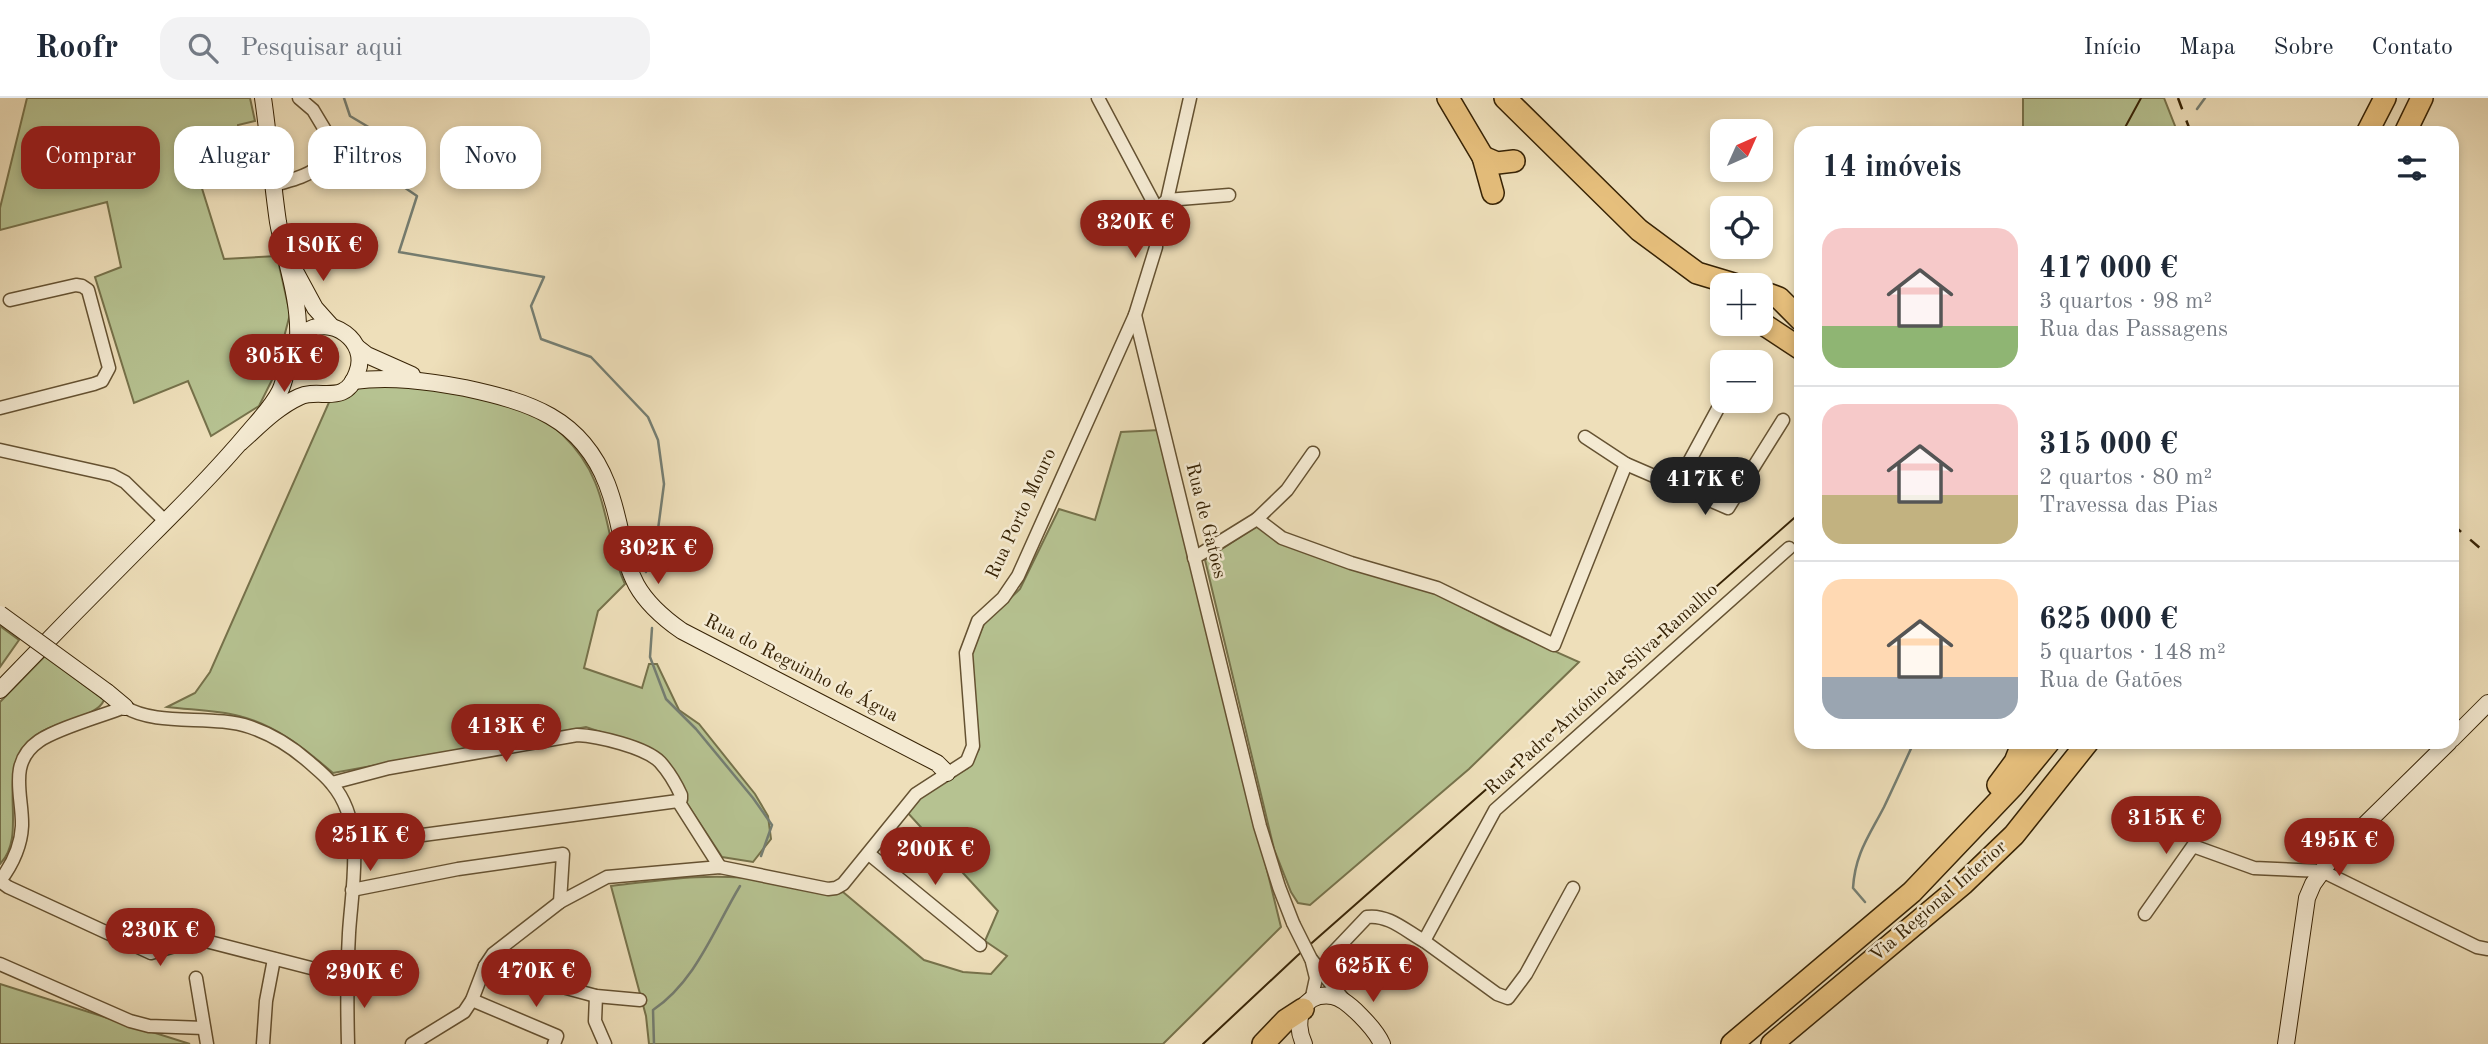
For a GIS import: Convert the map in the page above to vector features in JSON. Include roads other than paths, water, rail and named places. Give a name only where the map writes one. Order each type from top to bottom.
[{"type":"highway","points":[[1448,98],[1483,157],[1493,193]]},
{"type":"highway","points":[[1503,98],[1639,230],[1697,273],[1710,277]]},
{"type":"highway","points":[[1503,98],[1618,215],[1673,261],[1710,287]]},
{"type":"highway","points":[[2371,126],[2385,98]]},
{"type":"highway","points":[[2408,126],[2422,98]]},
{"type":"highway","points":[[1483,157],[1497,163],[1514,161]]},
{"type":"highway","points":[[1773,297],[1794,314]]},
{"type":"highway","points":[[1773,331],[1794,344]]},
{"type":"highway","points":[[1973,829],[1978,813],[2015,762],[2020,749]]},
{"type":"highway","name":"Via Regional Interior","points":[[1732,1044],[1889,914],[1973,829],[2043,749]]},
{"type":"highway","name":"Via Regional Interior","points":[[1772,1044],[1963,884],[2014,835],[2082,749]]},
{"type":"highway","points":[[1263,1044],[1286,1020],[1307,1005]]},
{"type":"main road","points":[[263,98],[267,126]]},
{"type":"main road","points":[[0,690],[240,443],[279,393],[290,363],[290,355],[298,339],[299,324],[278,222],[275,189]]},
{"type":"main road","points":[[240,443],[291,401],[306,394],[337,394],[353,381],[359,371],[358,348],[348,334],[332,327],[315,308],[287,257]]},
{"type":"main road","points":[[298,339],[313,328],[332,327]]},
{"type":"main road","name":"Rua do Reguinho de Água","points":[[358,348],[395,368],[428,381],[525,402],[549,414],[573,433],[598,465],[608,485],[628,570],[645,600],[669,622],[937,763],[947,773]]},
{"type":"main road","points":[[290,363],[298,383],[315,394]]},
{"type":"main road","name":"Rua do Reguinho de Água","points":[[353,381],[428,381]]},
{"type":"main road","points":[[0,614],[125,707]]},
{"type":"main road","points":[[2459,731],[2488,703]]},
{"type":"main road","points":[[2286,1044],[2307,898],[2333,856],[2441,749]]},
{"type":"main road","points":[[1304,1044],[1298,1031],[1298,1020],[1307,1005],[1322,996],[1345,1000],[1382,1044]]},
{"type":"street","points":[[294,179],[319,168],[331,140],[313,110],[299,98]]},
{"type":"street","points":[[1098,98],[1162,204]]},
{"type":"street","points":[[1135,315],[1156,247],[1162,204],[1190,98]]},
{"type":"street","points":[[1162,204],[1229,195]]},
{"type":"street","points":[[0,408],[103,381],[109,368],[88,290],[76,285],[10,300]]},
{"type":"street","name":"Rua de Gatões","points":[[1135,315],[1260,826],[1279,887],[1311,959],[1316,978],[1307,1005]]},
{"type":"street","name":"Rua Porto Mouro","points":[[412,1044],[464,1012],[493,954],[560,902],[607,877],[720,867],[828,889],[836,888],[843,884],[869,854],[916,794],[967,761],[973,746],[966,653],[978,621],[1003,598],[1018,576],[1135,315]]},
{"type":"street","points":[[1676,486],[1716,413]]},
{"type":"street","points":[[1584,437],[1626,464],[1728,508],[1783,421]]},
{"type":"street","points":[[0,450],[112,475],[125,482],[165,521]]},
{"type":"street","points":[[1194,558],[1257,519],[1287,490],[1312,453]]},
{"type":"street","points":[[1257,519],[1282,538],[1352,563],[1437,588],[1554,645],[1626,464]]},
{"type":"street","name":"Rua Padre António da Silva Ramalho","points":[[1424,941],[1495,810],[1789,548]]},
{"type":"street","points":[[346,977],[198,939],[151,953],[8,887],[0,881],[18,849],[22,823],[19,774],[29,750],[45,737],[125,707],[141,715],[229,722],[247,726],[284,743],[332,783],[348,811],[355,844],[346,977],[348,1044]]},
{"type":"street","points":[[332,783],[389,768],[461,754],[590,735],[640,751],[660,762],[679,791],[681,799],[678,801]]},
{"type":"street","points":[[355,844],[678,801]]},
{"type":"street","points":[[678,801],[720,867]]},
{"type":"street","points":[[2145,914],[2193,846],[2254,868],[2322,871],[2477,947],[2488,949]]},
{"type":"street","points":[[352,890],[458,869],[563,854],[560,902]]},
{"type":"street","points":[[869,854],[980,945]]},
{"type":"street","points":[[1326,975],[1329,956],[1367,917],[1376,916],[1424,941],[1497,994],[1508,998],[1526,974],[1573,888]]},
{"type":"street","points":[[263,1044],[266,1001],[274,959]]},
{"type":"street","name":"Rua de Gatões","points":[[1311,959],[1345,1000]]},
{"type":"street","points":[[0,964],[131,1021],[149,1026],[204,1028]]},
{"type":"street","points":[[485,966],[597,996],[640,1000]]},
{"type":"street","points":[[196,978],[207,1044]]},
{"type":"street","points":[[597,996],[595,1021],[605,1044]]},
{"type":"street","points":[[472,1000],[557,1036],[554,1044]]},
{"type":"waterway","points":[[344,98],[350,116],[392,141],[400,164],[392,179],[417,196],[399,252],[544,277],[531,306],[541,339],[591,357],[648,417],[658,440],[664,484],[657,537],[646,572]]},
{"type":"waterway","points":[[2197,109],[2205,98]]},
{"type":"waterway","points":[[652,628],[650,657],[666,699],[696,729],[772,825],[761,856]]},
{"type":"waterway","points":[[1865,902],[1853,888],[1857,865],[1911,749]]},
{"type":"waterway","points":[[654,1044],[653,1010],[668,998],[693,969],[740,886]]},
{"type":"tram line","points":[[2126,126],[2141,98]]},
{"type":"tram line","points":[[1203,1044],[1297,956],[1794,518]]},
{"type":"railway","points":[[2178,98],[2188,126]]},
{"type":"railway","points":[[2459,530],[2488,555]]}]
